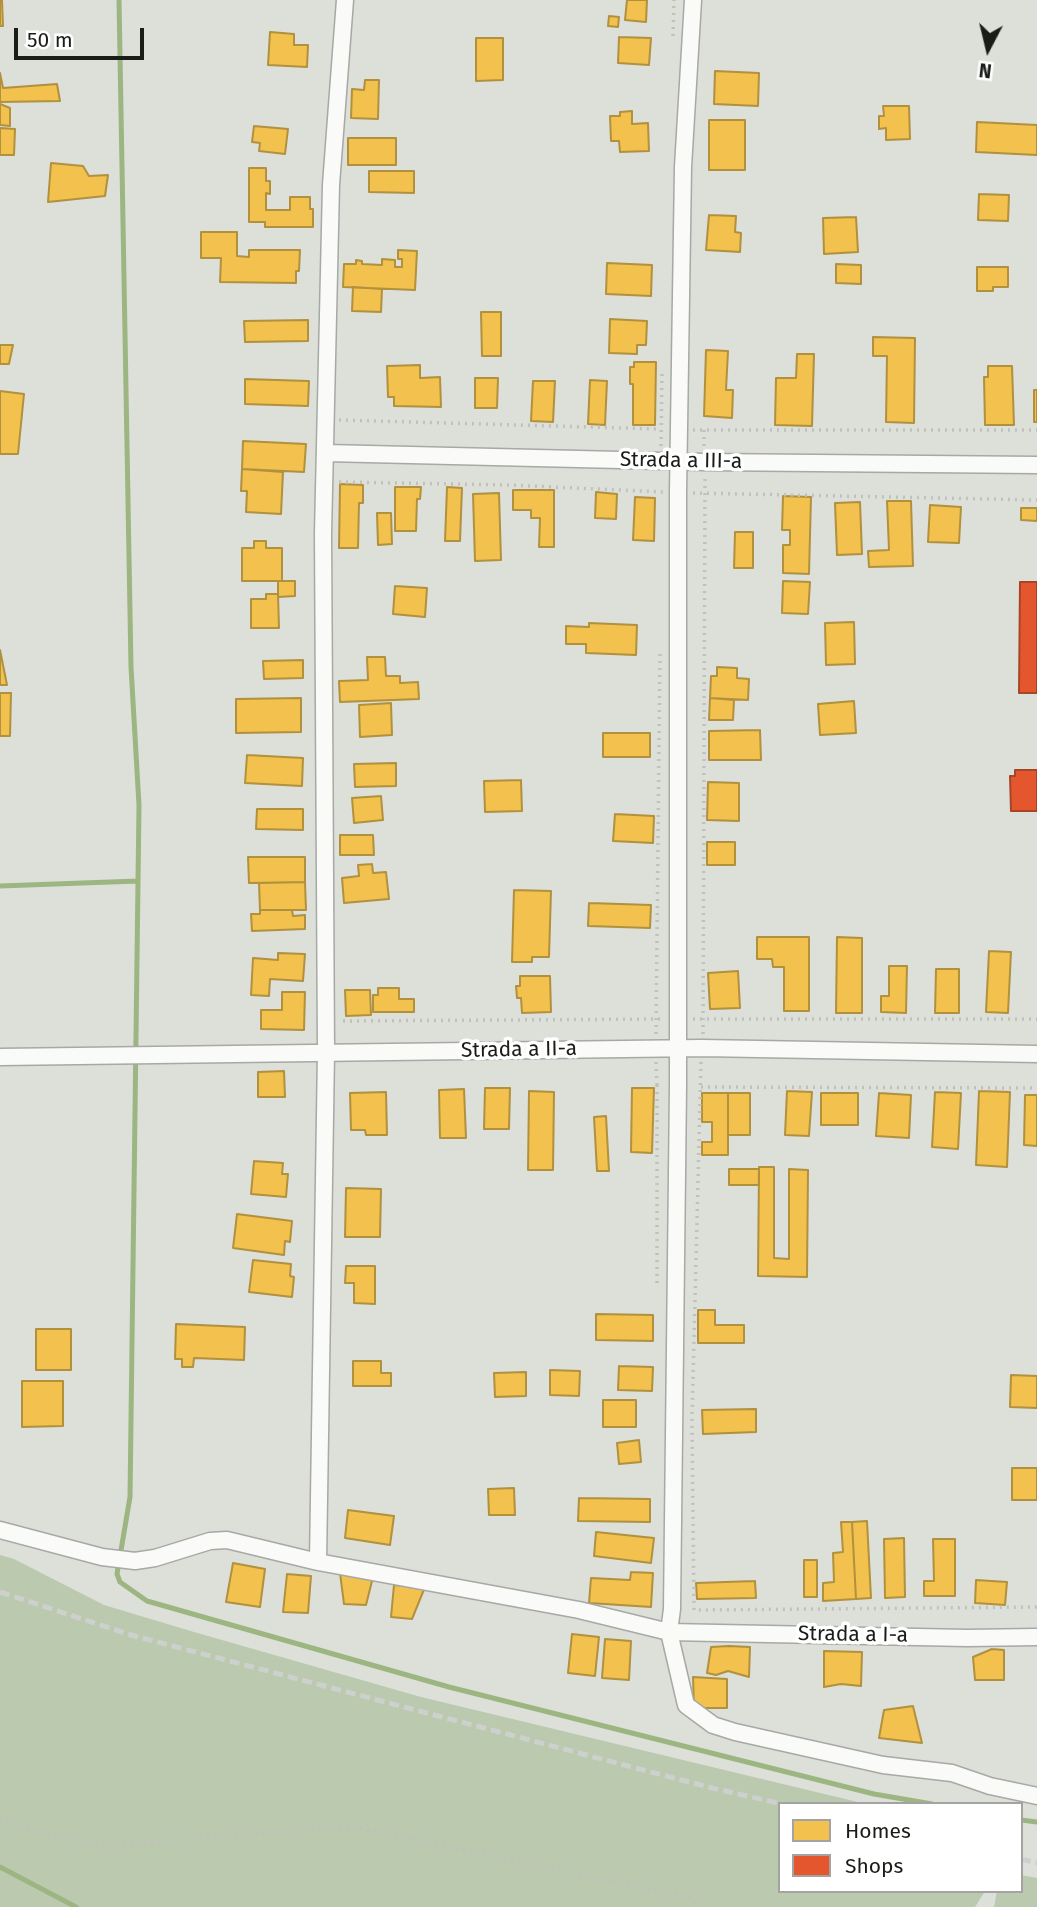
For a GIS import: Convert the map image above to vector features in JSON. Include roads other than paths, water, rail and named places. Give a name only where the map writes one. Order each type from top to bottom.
[{"type":"street","points":[[318,1562],[326,1052],[323,533],[332,453],[331,185],[345,0]]},
{"type":"street","points":[[693,0],[683,167],[678,492],[678,1086],[672,1609],[669,1632],[687,1705],[713,1725],[883,1765],[952,1773],[990,1786],[1037,1796]]},
{"type":"street","name":"Strada a III-a","points":[[332,453],[704,462],[1037,465]]},
{"type":"street","name":"Strada a II-a","points":[[0,1057],[677,1048],[1037,1054]]},
{"type":"street","name":"Strada a I-a","points":[[0,1530],[102,1557],[135,1561],[155,1558],[210,1541],[227,1540],[318,1562],[579,1610],[669,1632],[1037,1637]]},
{"type":"waterway","points":[[119,0],[131,667],[139,805],[130,1497],[117,1574],[120,1582],[147,1601],[449,1687],[874,1794],[920,1802]]},
{"type":"waterway","points":[[0,886],[138,881]]},
{"type":"waterway","points":[[1023,1820],[1037,1822]]},
{"type":"waterway","points":[[0,1867],[76,1907]]},
{"type":"railway","points":[[0,1592],[131,1635],[778,1803]]},
{"type":"railway","points":[[1023,1860],[1037,1863]]}]
